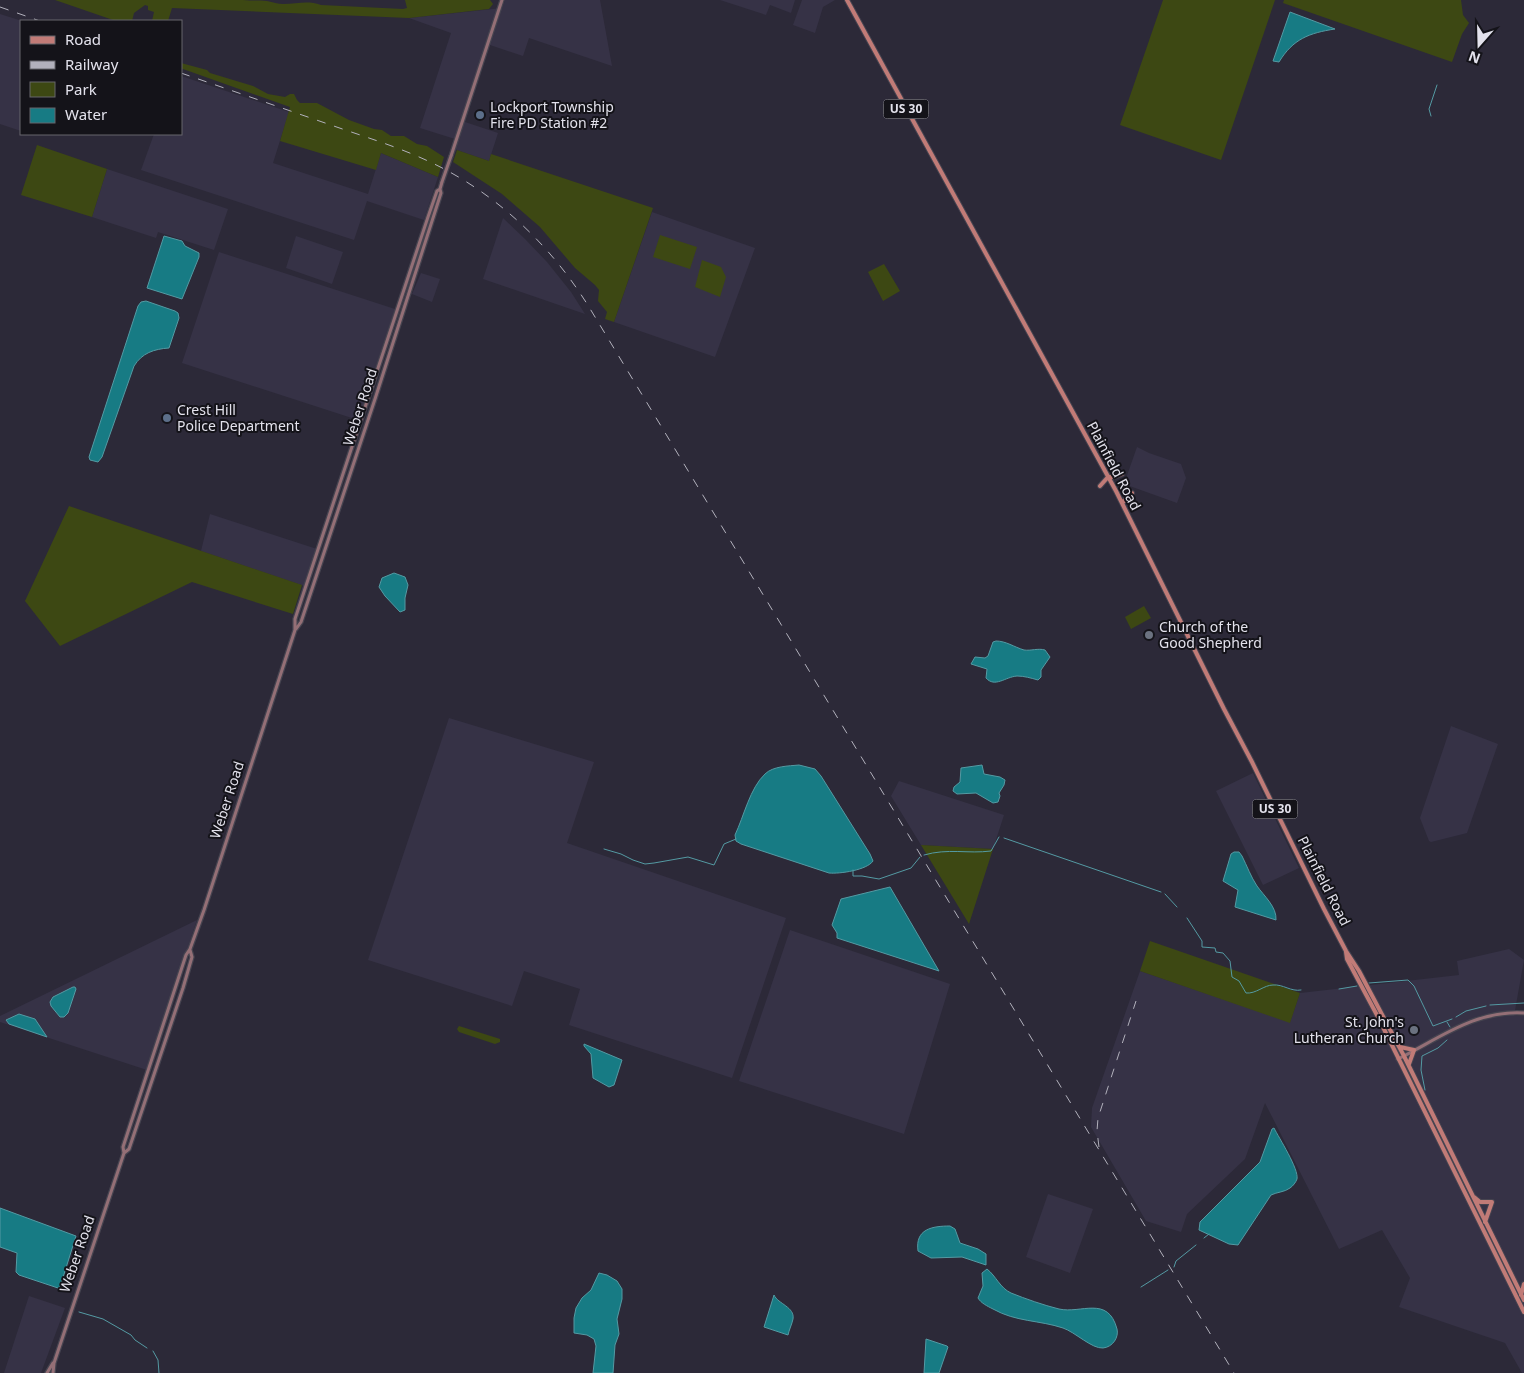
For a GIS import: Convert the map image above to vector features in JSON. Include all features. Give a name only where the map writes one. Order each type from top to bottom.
[{"type":"main road","name":"Weber Road","points":[[295,630],[302,622],[376,399],[441,193],[442,182],[502,0]]},
{"type":"main road","name":"Plainfield Road","points":[[847,0],[1108,477],[1346,951],[1360,971],[1404,1056],[1524,1300]]},
{"type":"main road","name":"Weber Road","points":[[53,1373],[54,1363],[124,1153],[123,1147],[295,630],[295,619],[428,216],[437,192],[440,189]]},
{"type":"main road","points":[[1100,486],[1108,477],[1122,474]]},
{"type":"main road","points":[[1122,504],[1132,493]]},
{"type":"main road","name":"Weber Road","points":[[124,1153],[129,1149],[183,988],[192,957],[190,949]]},
{"type":"main road","name":"Plainfield Road","points":[[1346,951],[1347,958],[1524,1312]]},
{"type":"main road","points":[[1398,1059],[1474,1020],[1503,1012],[1524,1013]]},
{"type":"main road","points":[[1398,1046],[1414,1050]]},
{"type":"main road","points":[[1409,1066],[1414,1050]]},
{"type":"main road","points":[[1472,1196],[1480,1202],[1492,1202],[1485,1222]]},
{"type":"main road","points":[[1514,1280],[1524,1283],[1521,1295]]},
{"type":"main road","name":"Weber Road","points":[[47,1373],[54,1363]]},
{"type":"shaded area","points":[[505,0],[600,0],[612,66],[529,38],[523,56],[487,44],[455,139],[420,128],[451,33],[409,18],[502,8]]},
{"type":"shaded area","points":[[720,0],[795,0],[791,13],[770,5],[766,15]]},
{"type":"shaded area","points":[[802,0],[835,0],[823,7],[815,33],[793,25]]},
{"type":"shaded area","points":[[0,14],[20,20],[20,131],[0,124]]},
{"type":"shaded area","points":[[182,76],[289,112],[273,163],[368,194],[381,153],[438,177],[424,220],[367,201],[354,240],[141,170],[154,135],[182,135]]},
{"type":"shaded area","points":[[462,121],[498,133],[489,161],[454,149]]},
{"type":"shaded area","points":[[107,169],[228,209],[214,250],[158,232],[156,238],[92,217]]},
{"type":"shaded area","points":[[652,212],[755,248],[715,357],[614,322]]},
{"type":"shaded area","points":[[503,218],[547,262],[571,292],[585,314],[483,279]]},
{"type":"shaded area","points":[[296,236],[343,252],[332,284],[286,268]]},
{"type":"shaded area","points":[[219,252],[395,309],[358,420],[182,363]]},
{"type":"shaded area","points":[[421,273],[440,279],[432,302],[412,294]]},
{"type":"shaded area","points":[[1137,447],[1181,464],[1186,478],[1177,503],[1124,484]]},
{"type":"shaded area","points":[[210,514],[317,549],[304,586],[201,551]]},
{"type":"shaded area","points":[[449,718],[594,762],[567,843],[786,918],[732,1078],[569,1025],[580,989],[524,971],[512,1006],[368,960]]},
{"type":"shaded area","points":[[1451,726],[1498,744],[1467,833],[1431,842],[1420,818]]},
{"type":"shaded area","points":[[1253,773],[1299,868],[1263,885],[1216,791]]},
{"type":"shaded area","points":[[899,781],[1004,815],[993,849],[921,845],[891,796]]},
{"type":"shaded area","points":[[197,920],[147,1070],[0,1022],[0,1016]]},
{"type":"shaded area","points":[[790,930],[950,984],[904,1134],[739,1081]]},
{"type":"shaded area","points":[[1509,949],[1524,960],[1514,1016],[1524,1016],[1524,1373],[1522,1373],[1505,1343],[1399,1307],[1410,1278],[1382,1230],[1339,1249],[1265,1103],[1245,1159],[1187,1214],[1181,1232],[1146,1221],[1091,1127],[1092,1108],[1140,971],[1290,1022],[1300,993],[1459,975],[1457,961]]},
{"type":"shaded area","points":[[1048,1194],[1093,1209],[1070,1273],[1026,1257]]},
{"type":"shaded area","points":[[29,1296],[65,1308],[41,1373],[4,1373]]},
{"type":"green space","points":[[55,0],[243,0],[267,1],[281,4],[307,2],[321,5],[403,9],[407,8],[405,0],[490,0],[493,4],[489,9],[409,18],[172,8],[168,20],[152,20],[154,12],[148,10],[148,6],[145,5],[134,13],[132,20],[113,20]]},
{"type":"green space","points":[[1163,0],[1275,0],[1221,160],[1120,125]]},
{"type":"green space","points":[[1284,0],[1461,0],[1463,15],[1469,23],[1462,34],[1452,62],[1283,3]]},
{"type":"green space","points":[[182,63],[253,86],[268,94],[285,97],[294,94],[300,103],[317,103],[349,120],[382,130],[391,136],[404,136],[417,144],[427,146],[444,157],[438,177],[381,153],[376,170],[280,141],[290,107],[183,69]]},
{"type":"green space","points":[[37,145],[107,169],[92,217],[21,195]]},
{"type":"green space","points":[[457,150],[489,161],[491,154],[653,208],[614,322],[605,319],[607,312],[598,301],[599,290],[575,268],[540,227],[502,194],[453,162]]},
{"type":"green space","points":[[660,235],[697,247],[690,269],[653,257]]},
{"type":"green space","points":[[702,260],[721,267],[726,277],[720,297],[695,287]]},
{"type":"green space","points":[[884,264],[900,291],[883,301],[868,272]]},
{"type":"green space","points":[[69,506],[302,585],[293,614],[192,582],[60,646],[25,601]]},
{"type":"green space","points":[[1144,606],[1151,618],[1131,629],[1125,617]]},
{"type":"green space","points":[[921,845],[993,849],[969,924]]},
{"type":"green space","points":[[1150,941],[1300,993],[1290,1023],[1140,971]]},
{"type":"green space","points":[[459,1026],[500,1039],[500,1042],[495,1044],[459,1032],[457,1029]]},
{"type":"water","points":[[1290,12],[1335,29],[1303,38],[1284,54],[1279,62],[1273,61]]},
{"type":"water","points":[[164,236],[182,241],[185,246],[199,253],[182,299],[147,288]]},
{"type":"water","points":[[146,301],[178,313],[179,318],[169,348],[149,352],[134,366],[102,457],[98,462],[90,460],[89,457],[138,306],[141,302]]},
{"type":"water","points":[[394,573],[405,577],[408,585],[405,610],[400,612],[379,587],[382,578]]},
{"type":"water","points":[[996,641],[1024,650],[1045,650],[1050,657],[1041,670],[1041,677],[1038,680],[1017,676],[997,682],[989,681],[986,678],[987,669],[971,664],[975,657],[985,658],[988,656],[993,642]]},
{"type":"water","points":[[799,765],[815,769],[821,776],[870,854],[873,861],[870,864],[853,871],[829,873],[736,841],[735,835],[751,794],[760,780],[772,769]]},
{"type":"water","points":[[982,765],[984,774],[1000,777],[1005,780],[999,793],[998,802],[993,803],[976,793],[957,794],[953,791],[954,787],[960,782],[961,768]]},
{"type":"water","points":[[1239,852],[1242,856],[1255,883],[1272,906],[1276,920],[1235,907],[1238,890],[1223,881],[1231,854]]},
{"type":"water","points":[[890,887],[939,971],[837,938],[837,933],[832,925],[841,899]]},
{"type":"water","points":[[73,987],[76,989],[68,1013],[64,1017],[60,1017],[50,1002],[53,997]]},
{"type":"water","points":[[19,1014],[35,1019],[47,1037],[9,1024],[6,1020]]},
{"type":"water","points":[[584,1044],[622,1060],[614,1085],[609,1087],[593,1078],[591,1054]]},
{"type":"water","points":[[1274,1128],[1295,1168],[1297,1179],[1294,1184],[1288,1189],[1271,1195],[1238,1245],[1229,1244],[1199,1230],[1200,1222],[1260,1162]]},
{"type":"water","points":[[0,1208],[76,1236],[60,1287],[58,1288],[19,1275],[16,1272],[17,1253],[0,1247]]},
{"type":"water","points":[[950,1226],[955,1229],[960,1243],[986,1254],[986,1265],[962,1257],[931,1258],[918,1251],[919,1238],[922,1233],[931,1228]]},
{"type":"water","points":[[987,1269],[1007,1291],[1029,1300],[1059,1309],[1093,1308],[1107,1312],[1113,1319],[1117,1329],[1116,1338],[1110,1346],[1099,1348],[1063,1328],[1019,1319],[989,1307],[978,1298],[983,1286],[982,1273]]},
{"type":"water","points":[[599,1273],[617,1281],[622,1289],[622,1299],[617,1319],[619,1334],[615,1345],[613,1373],[593,1373],[596,1346],[594,1339],[587,1335],[574,1333],[576,1308],[582,1298],[591,1290]]},
{"type":"water","points":[[774,1295],[793,1315],[788,1335],[764,1327]]},
{"type":"water","points":[[926,1339],[948,1347],[939,1373],[924,1373]]},
{"type":"waterway","points":[[1431,116],[1429,109],[1437,85]]},
{"type":"waterway","points":[[924,855],[950,851],[991,851],[999,837]]},
{"type":"waterway","points":[[1004,838],[1161,892]]},
{"type":"waterway","points":[[604,849],[645,864],[688,857],[714,865],[724,844],[736,839]]},
{"type":"waterway","points":[[853,870],[853,876],[879,879],[911,868],[920,857]]},
{"type":"waterway","points":[[1165,894],[1177,907]]},
{"type":"waterway","points":[[1187,918],[1202,941],[1202,947],[1215,948],[1216,952],[1223,953],[1230,961],[1232,977],[1239,981],[1246,993],[1273,985],[1301,990]]},
{"type":"waterway","points":[[1369,983],[1408,980],[1414,986],[1433,1026],[1452,1019]]},
{"type":"waterway","points":[[1339,989],[1357,986]]},
{"type":"waterway","points":[[1490,1005],[1524,1003]]},
{"type":"waterway","points":[[1456,1017],[1466,1011],[1486,1006]]},
{"type":"waterway","points":[[1447,1022],[1450,1027]]},
{"type":"waterway","points":[[1425,1090],[1421,1070],[1422,1056],[1438,1048],[1447,1040]]},
{"type":"waterway","points":[[1204,1238],[1209,1234]]},
{"type":"waterway","points":[[1174,1267],[1176,1261],[1196,1245]]},
{"type":"waterway","points":[[1141,1287],[1168,1270]]},
{"type":"waterway","points":[[79,1312],[103,1319],[131,1335],[147,1348]]},
{"type":"waterway","points":[[153,1351],[158,1360],[159,1373]]},
{"type":"railway","points":[[0,7],[37,20]]},
{"type":"railway","points":[[182,73],[379,141],[428,161],[476,188],[498,204],[539,241],[557,262],[589,307],[1234,1373]]},
{"type":"railway","points":[[1099,1147],[1098,1118],[1136,1001]]},
{"type":"place","name":"Lockport Township Fire PD Station #2","points":[[480,115]]},
{"type":"place","name":"Crest Hill Police Department","points":[[167,418]]},
{"type":"place","name":"Church of the Good Shepherd","points":[[1149,635]]},
{"type":"place","name":"St. John's Lutheran Church","points":[[1414,1030]]}]
